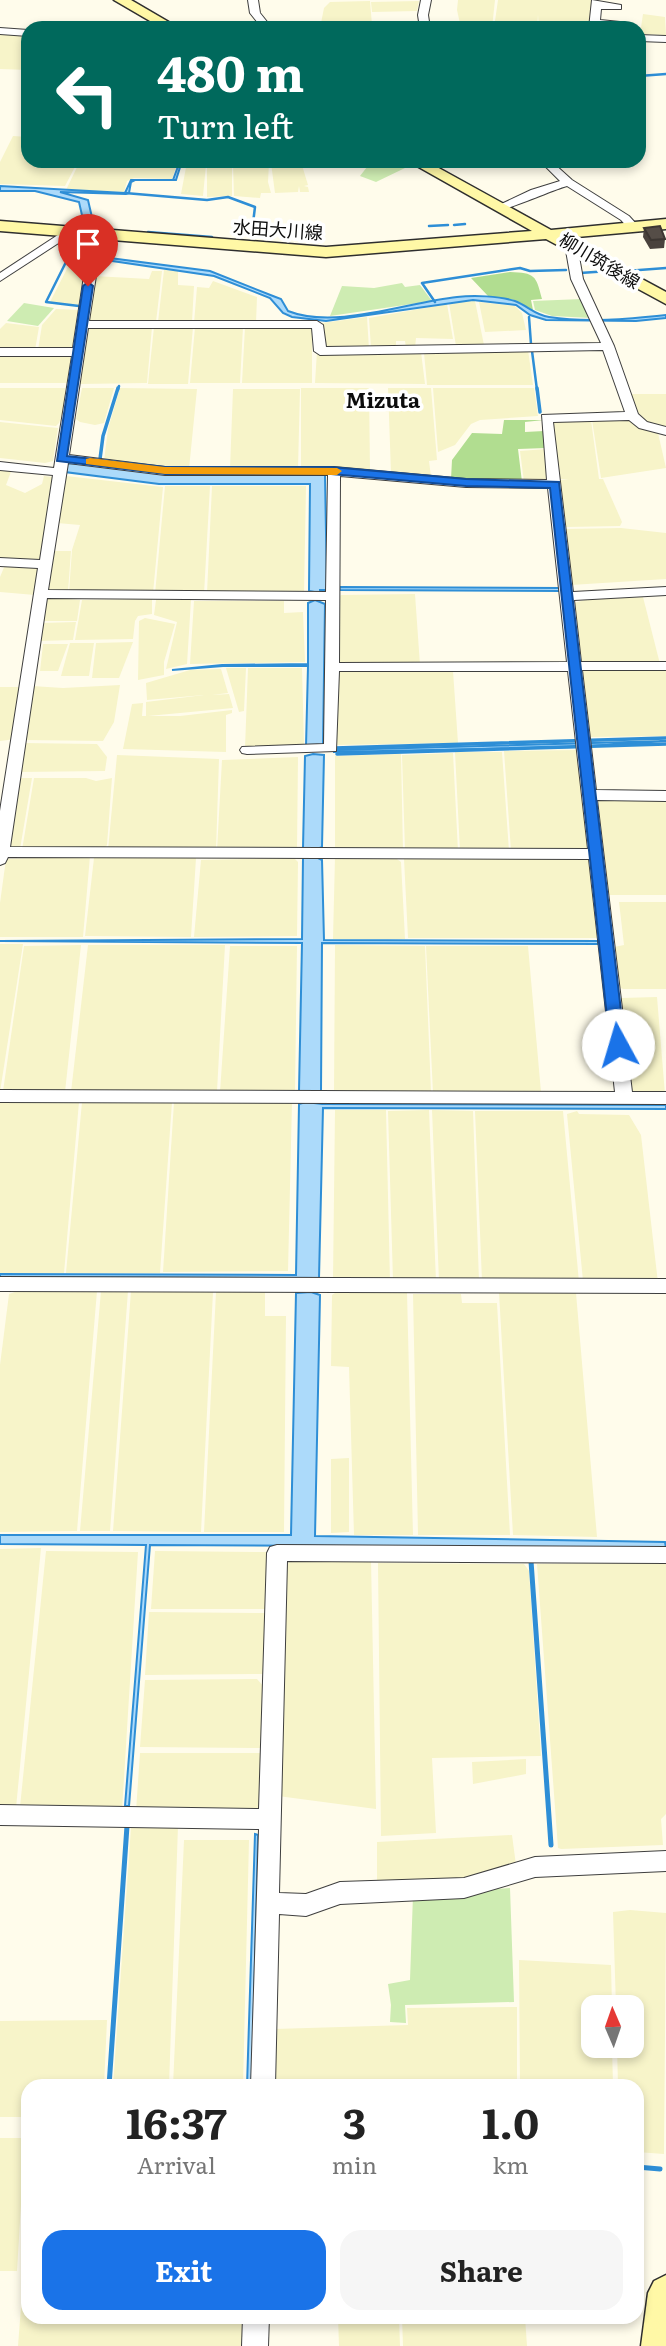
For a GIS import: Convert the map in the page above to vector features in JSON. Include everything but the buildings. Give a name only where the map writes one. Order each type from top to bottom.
[{"type":"main road","points":[[121,0],[159,21]]},
{"type":"main road","points":[[438,168],[501,208],[553,235]]},
{"type":"main road","name":"柳川筑後線","points":[[553,235],[666,224]]},
{"type":"main road","name":"水田大川線","points":[[0,226],[326,252],[553,235]]},
{"type":"main road","name":"柳川筑後線","points":[[553,235],[666,299]]},
{"type":"main road","points":[[659,2346],[666,2292]]},
{"type":"street","points":[[253,0],[255,13],[261,21]]},
{"type":"street","points":[[424,21],[426,0]]},
{"type":"street","points":[[594,21],[596,3],[618,7]]},
{"type":"street","points":[[0,31],[21,32]]},
{"type":"street","points":[[646,38],[666,39]]},
{"type":"street","points":[[553,168],[568,182],[625,218],[633,227]]},
{"type":"street","points":[[501,208],[535,192],[568,182]]},
{"type":"street","points":[[0,278],[71,231]]},
{"type":"street","points":[[92,236],[86,253],[92,263],[1,856],[597,854]]},
{"type":"street","points":[[571,245],[577,279],[608,346],[632,416],[643,425],[666,431]]},
{"type":"street","points":[[83,324],[317,325],[320,351],[608,346]]},
{"type":"street","points":[[0,352],[78,352]]},
{"type":"street","points":[[624,1098],[547,418],[632,416]]},
{"type":"street","points":[[0,466],[60,465],[165,471],[334,471],[466,483],[555,484]]},
{"type":"street","points":[[247,750],[331,748],[334,471]]},
{"type":"street","points":[[0,562],[46,564]]},
{"type":"street","points":[[568,596],[666,591]]},
{"type":"street","points":[[41,593],[63,596],[331,596]]},
{"type":"street","points":[[332,667],[666,666]]},
{"type":"street","points":[[590,795],[666,796]]},
{"type":"street","points":[[0,1096],[666,1098]]},
{"type":"street","points":[[0,1284],[666,1286]]},
{"type":"street","points":[[263,2079],[277,1553],[666,1555]]},
{"type":"street","points":[[0,1815],[270,1819]]},
{"type":"street","points":[[269,1903],[306,1905],[340,1893],[464,1888],[535,1867],[666,1861]]},
{"type":"street","points":[[255,2346],[256,2324]]},
{"type":"shaded area","points":[[458,0],[495,0],[493,21],[459,21]]},
{"type":"shaded area","points":[[498,0],[592,0],[590,21],[538,21],[538,15],[538,21],[495,21]]},
{"type":"shaded area","points":[[370,1],[372,21],[321,21],[324,8],[330,2]]},
{"type":"shaded area","points":[[419,1],[417,11],[372,12],[371,2]]},
{"type":"shaded area","points":[[643,14],[665,17],[666,35],[646,34],[646,21],[642,21]]},
{"type":"shaded area","points":[[0,34],[21,36],[21,70],[0,69]]},
{"type":"shaded area","points":[[13,136],[21,137],[21,168],[74,168],[65,186],[0,184],[0,162]]},
{"type":"shaded area","points":[[77,168],[176,168],[172,179],[134,178],[127,181],[124,192],[66,190]]},
{"type":"shaded area","points":[[186,168],[206,168],[203,196],[181,194]]},
{"type":"shaded area","points":[[207,168],[232,168],[232,196],[207,197]]},
{"type":"shaded area","points":[[233,168],[269,168],[271,193],[261,193],[260,198],[234,196]]},
{"type":"shaded area","points":[[272,168],[303,168],[308,185],[304,186],[308,187],[309,192],[300,192],[299,186],[298,192],[275,193]]},
{"type":"shaded area","points":[[71,261],[87,261],[79,305],[50,302]]},
{"type":"shaded area","points":[[164,270],[178,271],[178,285],[194,286],[192,322],[158,322]]},
{"type":"shaded area","points":[[152,271],[162,271],[156,322],[87,321],[94,276],[149,279]]},
{"type":"shaded area","points":[[213,281],[257,297],[256,323],[194,323],[197,287],[209,288]]},
{"type":"shaded area","points":[[475,301],[484,345],[456,346],[449,303]]},
{"type":"shaded area","points":[[479,302],[515,306],[522,313],[526,330],[485,332]]},
{"type":"shaded area","points":[[447,304],[453,339],[416,338],[415,348],[406,348],[405,341],[396,341],[396,348],[371,348],[369,318]]},
{"type":"shaded area","points":[[56,309],[79,310],[73,348],[38,350],[42,325]]},
{"type":"shaded area","points":[[367,317],[369,349],[322,347],[322,323]]},
{"type":"shaded area","points":[[6,323],[39,327],[35,350],[0,350],[0,329]]},
{"type":"shaded area","points":[[88,327],[152,327],[147,383],[79,384]]},
{"type":"shaded area","points":[[154,327],[193,327],[188,384],[148,384]]},
{"type":"shaded area","points":[[195,327],[243,327],[240,383],[190,383]]},
{"type":"shaded area","points":[[245,327],[312,329],[312,383],[242,383]]},
{"type":"shaded area","points":[[528,350],[533,385],[427,385],[424,353]]},
{"type":"shaded area","points":[[317,351],[421,352],[425,384],[315,383]]},
{"type":"shaded area","points":[[0,355],[68,356],[71,358],[67,383],[0,383]]},
{"type":"shaded area","points":[[0,388],[65,388],[64,408],[59,423],[56,426],[0,420]]},
{"type":"shaded area","points":[[82,388],[114,388],[104,423],[95,425],[76,419]]},
{"type":"shaded area","points":[[120,388],[197,389],[189,469],[104,461],[108,429]]},
{"type":"shaded area","points":[[301,388],[369,388],[370,471],[301,469]]},
{"type":"shaded area","points":[[388,388],[431,388],[437,460],[429,461],[431,477],[391,473]]},
{"type":"shaded area","points":[[433,388],[534,388],[538,416],[480,420],[471,424],[455,445],[438,452]]},
{"type":"shaded area","points":[[233,389],[300,389],[298,469],[230,469]]},
{"type":"shaded area","points":[[627,394],[666,394],[666,429],[636,416]]},
{"type":"shaded area","points":[[630,419],[658,433],[666,468],[601,478],[592,420]]},
{"type":"shaded area","points":[[591,420],[599,479],[603,479],[622,522],[620,526],[566,527],[560,480],[569,479],[560,479],[553,422]]},
{"type":"shaded area","points":[[0,422],[58,428],[53,461],[45,463],[0,458]]},
{"type":"shaded area","points":[[546,449],[550,482],[524,482],[520,451]]},
{"type":"shaded area","points":[[0,468],[12,469],[6,485],[25,493],[42,484],[44,476],[52,477],[40,561],[0,560]]},
{"type":"shaded area","points":[[66,476],[163,487],[153,593],[69,592],[72,550],[80,525],[57,523]]},
{"type":"shaded area","points":[[165,486],[210,486],[204,594],[155,594]]},
{"type":"shaded area","points":[[212,486],[306,486],[304,595],[207,593]]},
{"type":"shaded area","points":[[621,528],[666,533],[666,579],[571,585],[565,529]]},
{"type":"shaded area","points":[[52,551],[71,551],[68,592],[49,590]]},
{"type":"shaded area","points":[[5,565],[39,568],[35,595],[0,592],[0,577]]},
{"type":"shaded area","points":[[415,594],[420,665],[343,664],[337,661],[337,601],[341,595]]},
{"type":"shaded area","points":[[45,597],[80,600],[77,621],[42,621]]},
{"type":"shaded area","points":[[643,597],[660,664],[582,662],[574,603]]},
{"type":"shaded area","points":[[152,599],[152,614],[138,616],[133,639],[75,640],[82,600]]},
{"type":"shaded area","points":[[156,600],[191,600],[187,664],[166,669],[177,622],[154,615]]},
{"type":"shaded area","points":[[194,601],[284,601],[284,613],[303,612],[305,662],[190,664]]},
{"type":"shaded area","points":[[145,618],[175,624],[164,662],[164,675],[138,680],[139,621]]},
{"type":"shaded area","points":[[76,622],[73,640],[39,641],[42,623]]},
{"type":"shaded area","points":[[133,642],[119,678],[92,678],[96,643]]},
{"type":"shaded area","points":[[70,643],[94,643],[89,676],[61,676]]},
{"type":"shaded area","points":[[43,644],[68,644],[58,671],[40,671]]},
{"type":"shaded area","points":[[226,668],[246,668],[244,711],[239,712]]},
{"type":"shaded area","points":[[248,668],[302,668],[304,746],[245,748]]},
{"type":"shaded area","points":[[666,668],[666,736],[590,737],[582,673],[585,670]]},
{"type":"shaded area","points":[[221,669],[228,693],[212,695],[229,694],[233,708],[148,716],[180,716],[232,710],[232,713],[226,715],[226,752],[123,749],[132,704],[143,703],[142,716],[146,716],[146,702],[204,695],[147,700],[146,683],[190,670]]},
{"type":"shaded area","points":[[341,671],[453,671],[458,743],[335,745],[336,674]]},
{"type":"shaded area","points":[[120,685],[114,722],[103,741],[24,740],[32,686],[63,688]]},
{"type":"shaded area","points":[[0,687],[19,687],[12,739],[0,741]]},
{"type":"shaded area","points":[[23,743],[97,744],[107,757],[105,771],[19,772]]},
{"type":"shaded area","points":[[578,750],[590,850],[511,851],[504,751]]},
{"type":"shaded area","points":[[455,752],[502,752],[509,851],[460,851]]},
{"type":"shaded area","points":[[453,753],[458,851],[405,851],[402,755]]},
{"type":"shaded area","points":[[401,754],[403,851],[335,848],[335,756]]},
{"type":"shaded area","points":[[117,755],[219,759],[216,851],[108,850]]},
{"type":"shaded area","points":[[298,757],[297,851],[217,850],[222,760]]},
{"type":"shaded area","points":[[18,778],[32,778],[20,849],[9,849]]},
{"type":"shaded area","points":[[34,778],[86,778],[96,781],[112,778],[107,845],[103,850],[22,850]]},
{"type":"shaded area","points":[[600,800],[666,801],[666,895],[608,895],[597,803]]},
{"type":"shaded area","points":[[90,856],[83,937],[0,937],[0,903],[6,859]]},
{"type":"shaded area","points":[[335,857],[394,857],[401,862],[405,939],[333,939]]},
{"type":"shaded area","points":[[94,858],[196,858],[191,937],[85,936]]},
{"type":"shaded area","points":[[294,858],[298,862],[297,936],[194,937],[201,860]]},
{"type":"shaded area","points":[[404,859],[588,859],[591,861],[600,938],[408,938]]},
{"type":"shaded area","points":[[619,902],[666,902],[666,989],[619,987],[614,947],[624,945]]},
{"type":"shaded area","points":[[0,944],[23,944],[0,1092]]},
{"type":"shaded area","points":[[81,945],[65,1092],[3,1091],[24,946]]},
{"type":"shaded area","points":[[88,945],[225,945],[217,1091],[71,1092]]},
{"type":"shaded area","points":[[335,945],[425,946],[431,1092],[334,1092]]},
{"type":"shaded area","points":[[230,946],[297,946],[295,1092],[220,1092]]},
{"type":"shaded area","points":[[426,946],[528,946],[541,1092],[433,1093]]},
{"type":"shaded area","points":[[657,997],[665,1094],[635,1094],[631,1090],[621,998]]},
{"type":"shaded area","points":[[0,1102],[79,1102],[64,1273],[0,1273]]},
{"type":"shaded area","points":[[82,1102],[172,1102],[160,1273],[66,1273]]},
{"type":"shaded area","points":[[174,1102],[292,1102],[288,1271],[163,1272]]},
{"type":"shaded area","points":[[335,1110],[386,1110],[390,1281],[333,1280]]},
{"type":"shaded area","points":[[429,1110],[436,1281],[393,1281],[388,1111]]},
{"type":"shaded area","points":[[432,1110],[473,1111],[479,1281],[439,1281]]},
{"type":"shaded area","points":[[475,1111],[563,1111],[579,1282],[482,1281]]},
{"type":"shaded area","points":[[577,1111],[579,1114],[629,1115],[641,1135],[658,1283],[583,1281],[567,1114]]},
{"type":"shaded area","points":[[97,1291],[77,1531],[0,1532],[0,1365],[9,1294]]},
{"type":"shaded area","points":[[101,1291],[128,1291],[110,1531],[80,1531]]},
{"type":"shaded area","points":[[131,1291],[213,1292],[201,1532],[113,1531]]},
{"type":"shaded area","points":[[338,1291],[407,1292],[413,1535],[354,1535],[349,1367],[331,1366],[332,1295]]},
{"type":"shaded area","points":[[216,1292],[265,1292],[265,1316],[286,1316],[284,1532],[204,1532]]},
{"type":"shaded area","points":[[499,1293],[576,1293],[597,1537],[513,1535]]},
{"type":"shaded area","points":[[413,1294],[461,1294],[462,1303],[497,1303],[510,1535],[418,1535]]},
{"type":"shaded area","points":[[349,1458],[349,1532],[331,1533],[331,1459]]},
{"type":"shaded area","points":[[41,1548],[16,1808],[0,1808],[0,1549]]},
{"type":"shaded area","points":[[46,1551],[138,1552],[122,1810],[20,1807]]},
{"type":"shaded area","points":[[155,1551],[268,1552],[267,1609],[151,1609]]},
{"type":"shaded area","points":[[371,1560],[376,1809],[278,1796],[284,1569],[290,1561]]},
{"type":"shaded area","points":[[378,1563],[524,1564],[529,1571],[541,1756],[432,1758],[436,1833],[381,1836]]},
{"type":"shaded area","points":[[666,1563],[666,1814],[661,1819],[663,1845],[558,1848],[537,1564]]},
{"type":"shaded area","points":[[149,1612],[266,1613],[265,1674],[145,1675]]},
{"type":"shaded area","points":[[257,1679],[264,1687],[260,1748],[140,1747],[145,1680]]},
{"type":"shaded area","points":[[140,1753],[263,1753],[262,1804],[256,1814],[136,1811]]},
{"type":"shaded area","points":[[526,1759],[526,1774],[473,1784],[472,1762]]},
{"type":"shaded area","points":[[178,1826],[169,2079],[113,2079],[131,1827]]},
{"type":"shaded area","points":[[512,1835],[516,1865],[482,1876],[444,1882],[377,1881],[377,1842]]},
{"type":"shaded area","points":[[184,1840],[249,1840],[243,2079],[173,2079]]},
{"type":"shaded area","points":[[630,1910],[666,1913],[664,2154],[644,2153],[644,2079],[618,2079],[617,2058],[644,2058],[644,1995],[616,1995],[613,1912]]},
{"type":"shaded area","points":[[519,1960],[611,1965],[612,1995],[581,1995],[581,2058],[612,2058],[613,2079],[520,2079]]},
{"type":"shaded area","points":[[517,2007],[517,2079],[273,2079],[274,2029],[408,2025],[407,2008]]},
{"type":"shaded area","points":[[107,2020],[104,2079],[21,2079],[21,2117],[0,2117],[0,2021]]},
{"type":"shaded area","points":[[0,2138],[21,2138],[17,2271],[0,2271]]},
{"type":"shaded area","points":[[21,2307],[21,2324],[248,2324],[247,2346],[18,2346]]},
{"type":"shaded area","points":[[338,2324],[399,2324],[400,2346],[339,2346]]},
{"type":"shaded area","points":[[402,2324],[525,2324],[527,2346],[403,2346]]},
{"type":"green space","points":[[366,168],[405,168],[376,182],[360,176]]},
{"type":"green space","points":[[510,272],[525,273],[536,280],[542,299],[531,300],[533,310],[515,300],[488,296],[471,278]]},
{"type":"green space","points":[[402,283],[405,287],[420,285],[432,301],[330,316],[342,286],[374,288]]},
{"type":"green space","points":[[582,299],[591,318],[552,316],[535,310],[533,301]]},
{"type":"green space","points":[[24,303],[54,308],[38,326],[7,321]]},
{"type":"green space","points":[[504,420],[544,420],[525,422],[525,432],[544,431],[546,448],[518,449],[522,482],[451,479],[452,460],[472,433],[502,434]]},
{"type":"green space","points":[[510,1888],[514,2002],[405,2005],[406,2023],[390,2022],[388,1984],[410,1980],[413,1895]]},
{"type":"water","points":[[180,168],[176,180],[173,180]]},
{"type":"water","points":[[131,180],[135,180],[131,182],[129,193],[126,194],[60,192],[88,200],[94,226],[102,236],[99,250],[102,257],[210,271],[281,299],[288,311],[307,316],[349,316],[437,300],[479,296],[515,301],[540,314],[563,319],[608,320],[666,315],[666,318],[636,321],[546,320],[530,315],[516,305],[473,300],[326,321],[292,317],[283,313],[270,298],[214,276],[92,258],[88,253],[94,236],[84,224],[79,202],[35,191],[0,191],[0,186],[125,193]]},
{"type":"water","points":[[70,463],[325,475],[327,590],[320,590],[320,593],[309,591],[310,484],[159,484],[65,472],[65,465]]},
{"type":"water","points":[[339,587],[561,588],[561,591],[340,590]]},
{"type":"water","points":[[315,600],[325,604],[323,745],[306,746],[308,666],[223,666],[172,670],[222,665],[308,664],[308,603]]},
{"type":"water","points":[[666,741],[577,747],[334,752],[334,750]]},
{"type":"water","points":[[324,755],[322,847],[315,850],[303,848],[305,756]]},
{"type":"water","points":[[316,857],[322,860],[324,940],[598,941],[598,944],[322,943],[321,1091],[299,1091],[302,943],[0,941],[302,939],[303,858]]},
{"type":"water","points":[[299,1104],[666,1105],[666,1109],[323,1108],[319,1278],[0,1277],[0,1274],[296,1275]]},
{"type":"water","points":[[311,1292],[320,1295],[315,1536],[665,1542],[666,1548],[150,1545],[129,1806],[125,1806],[146,1545],[0,1544],[0,1535],[291,1535],[296,1293]]},
{"type":"water","points":[[255,1834],[258,1835],[252,2079],[247,2079]]},
{"type":"waterway","points":[[646,75],[666,74]]},
{"type":"waterway","points":[[125,193],[207,200],[228,197],[255,207],[253,223]]},
{"type":"waterway","points":[[454,225],[465,224]]},
{"type":"waterway","points":[[429,226],[448,225]]},
{"type":"waterway","points":[[148,232],[212,237]]},
{"type":"waterway","points":[[79,306],[46,302],[68,258],[85,258]]},
{"type":"waterway","points":[[435,302],[422,283],[520,268],[530,271],[566,270]]},
{"type":"waterway","points":[[626,271],[666,268]]},
{"type":"waterway","points":[[580,273],[609,271]]},
{"type":"waterway","points":[[529,317],[531,344]]},
{"type":"waterway","points":[[532,351],[537,390]]},
{"type":"waterway","points":[[118,390],[119,386]]},
{"type":"waterway","points":[[100,459],[103,436],[118,388]]},
{"type":"waterway","points":[[537,388],[540,412]]},
{"type":"waterway","points":[[335,748],[666,738]]},
{"type":"waterway","points":[[337,754],[666,744]]},
{"type":"waterway","points":[[531,1561],[551,1845]]},
{"type":"waterway","points":[[109,2079],[127,1826]]},
{"type":"waterway","points":[[644,2168],[660,2169]]},
{"type":"slow traffic","points":[[90,462],[165,471],[337,471]]},
{"type":"district","name":"Mizuta","points":[[383,398]]},
{"type":"route","points":[[88,286],[61,458],[165,471],[331,471],[466,483],[555,484],[618,1045]]}]
